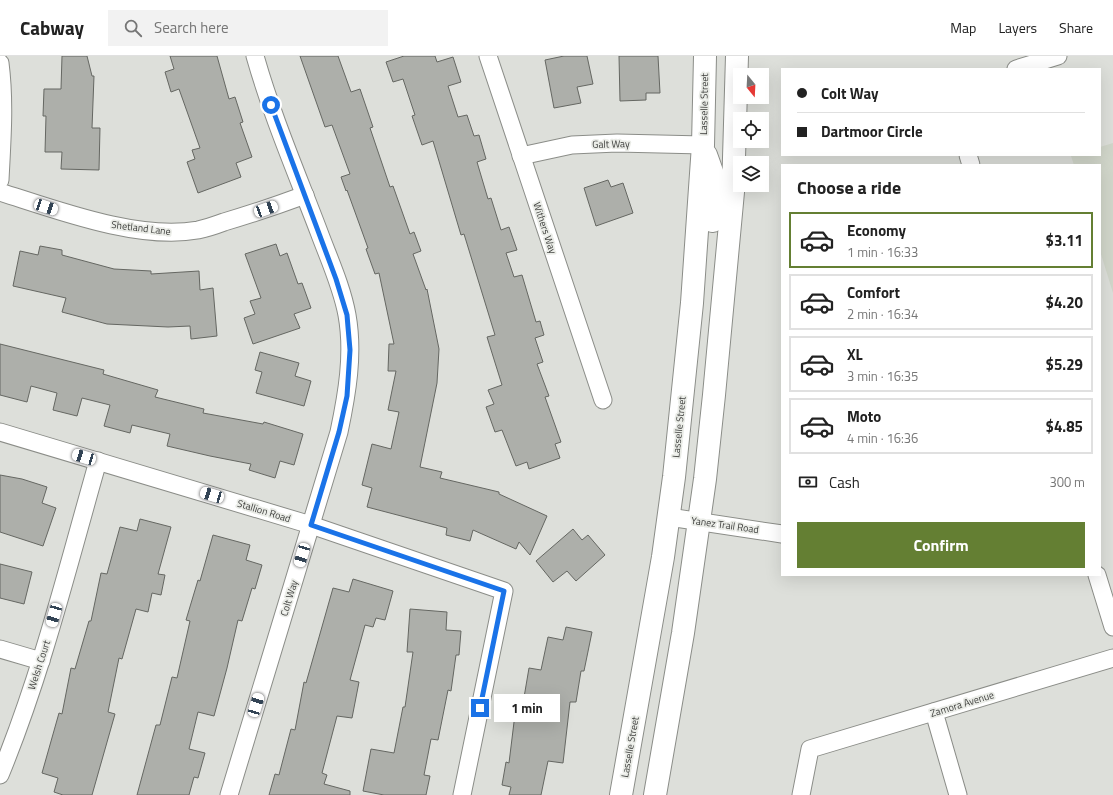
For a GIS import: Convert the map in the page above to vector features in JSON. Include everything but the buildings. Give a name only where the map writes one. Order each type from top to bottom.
[{"type":"main road","name":"Lasselle Street","points":[[621,795],[660,573],[674,477],[692,303],[703,145],[705,56]]},
{"type":"main road","points":[[655,795],[683,633],[699,521],[714,395],[733,192],[737,56]]},
{"type":"main road","points":[[703,145],[716,183],[708,299],[719,337]]},
{"type":"street","name":"Colt Way","points":[[228,795],[341,425],[347,396],[350,350],[347,315],[339,286],[271,105],[256,56]]},
{"type":"street","name":"Withers Way","points":[[488,56],[603,400]]},
{"type":"street","points":[[1019,68],[1058,56]]},
{"type":"street","points":[[0,63],[3,86],[4,123],[0,180]]},
{"type":"street","name":"Galt Way","points":[[521,156],[572,145],[617,143],[703,145]]},
{"type":"street","name":"Shetland Lane","points":[[0,192],[61,212],[119,227],[165,232],[198,230],[253,214],[305,195]]},
{"type":"street","name":"Stallion Road","points":[[0,432],[311,525],[504,591],[462,795]]},
{"type":"street","name":"Welsh Court","points":[[0,775],[41,661],[98,461]]},
{"type":"street","name":"Yanez Trail Road","points":[[669,517],[781,534]]},
{"type":"street","points":[[1097,576],[1113,627]]},
{"type":"street","points":[[0,649],[41,661]]},
{"type":"street","name":"Zamora Avenue","points":[[801,795],[810,749],[1113,658]]},
{"type":"street","points":[[934,712],[958,795]]},
{"type":"shaded area","points":[[1113,143],[1113,293],[1101,254],[1101,164],[1074,164],[1071,156],[1101,156],[1101,147]]},
{"type":"route","points":[[271,105],[336,279],[347,315],[350,350],[347,396],[339,432],[311,525],[504,591],[480,708]]}]
